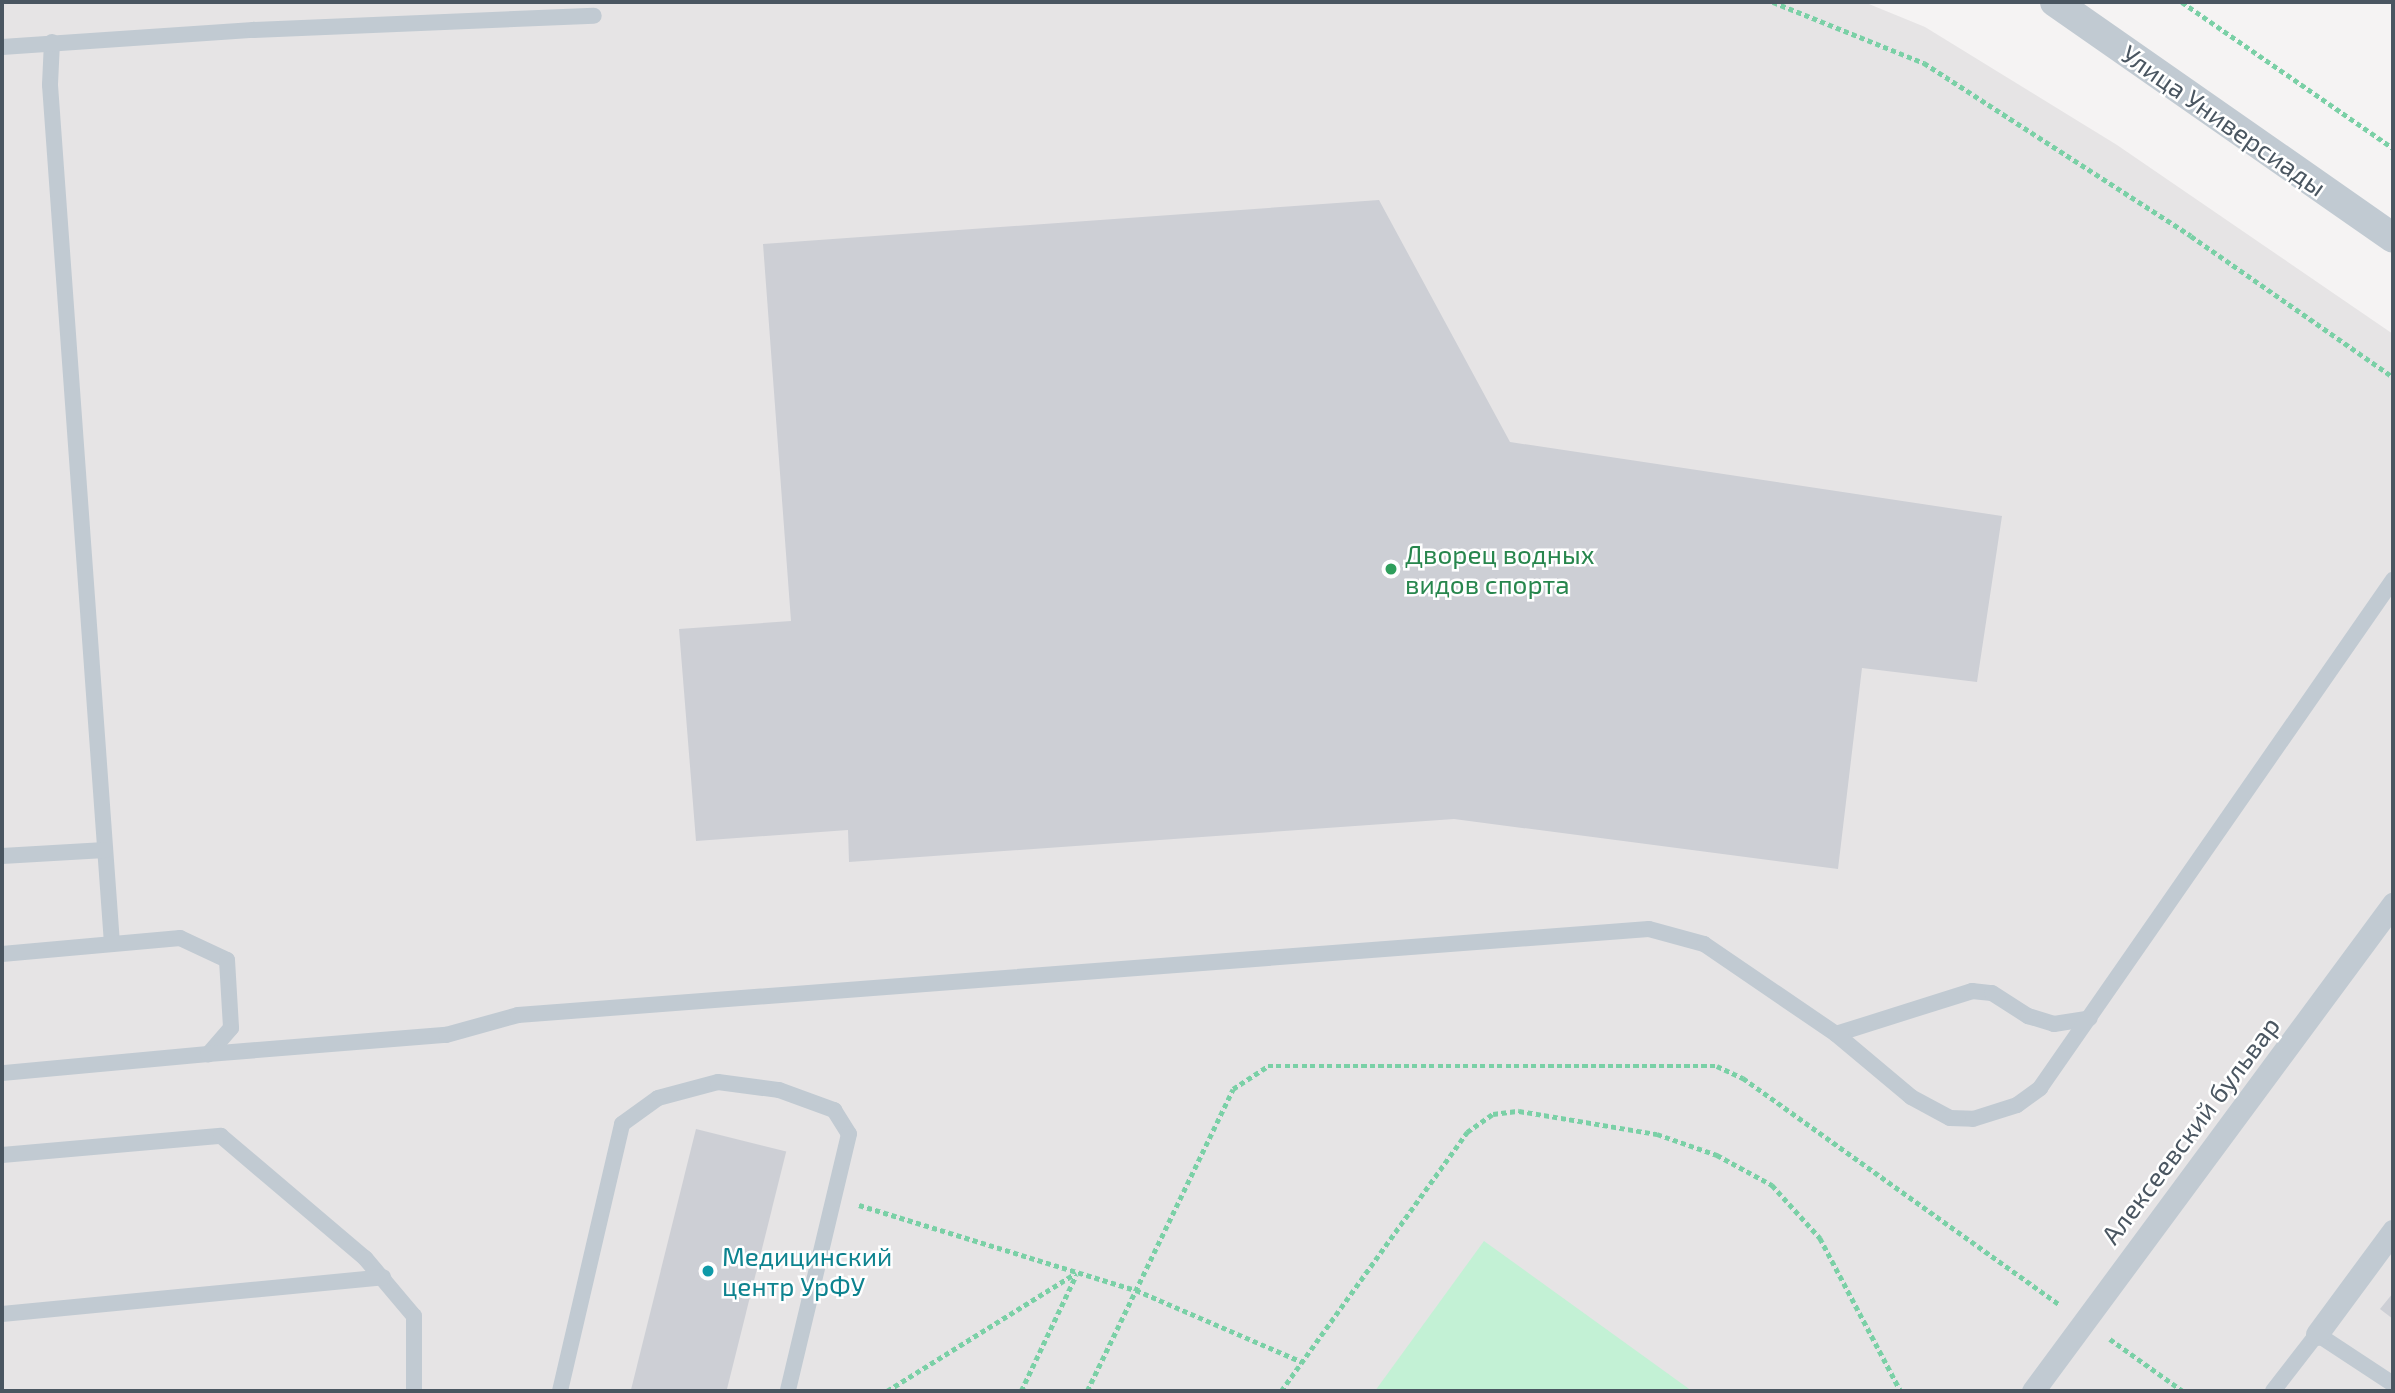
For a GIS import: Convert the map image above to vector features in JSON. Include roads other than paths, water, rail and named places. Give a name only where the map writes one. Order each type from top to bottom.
[{"type":"street","name":"Улица Универсиады","points":[[2055,2],[2393,238]]},
{"type":"street","name":"Алексеевский бульвар","points":[[2033,1391],[2393,904]]},
{"type":"street","points":[[2317,1334],[2393,1231]]},
{"type":"lane","points":[[2,47],[51,42],[594,16]]},
{"type":"lane","points":[[51,42],[50,85],[112,944]]},
{"type":"lane","points":[[2,1073],[446,1035],[518,1015],[1649,929],[1703,944],[1836,1034],[1911,1097],[1950,1118],[1973,1119],[2017,1105],[2040,1088],[2393,580]]},
{"type":"lane","points":[[2,856],[105,850]]},
{"type":"lane","points":[[2,954],[180,938],[228,960],[231,1028],[208,1054]]},
{"type":"lane","points":[[1836,1034],[1972,991],[1992,993],[2028,1016],[2054,1024],[2090,1017]]},
{"type":"lane","points":[[560,1391],[622,1124],[659,1098],[718,1082],[779,1090],[834,1110],[849,1134],[788,1391]]},
{"type":"lane","points":[[2,1155],[220,1136],[383,1277],[414,1316],[414,1391]]},
{"type":"lane","points":[[2,1314],[383,1277]]},
{"type":"lane","points":[[2273,1391],[2317,1334],[2393,1384]]},
{"type":"place","name":"Дворец водных видов спорта","points":[[1391,569]]},
{"type":"place","name":"Медицинский центр УрФУ","points":[[708,1271]]}]
